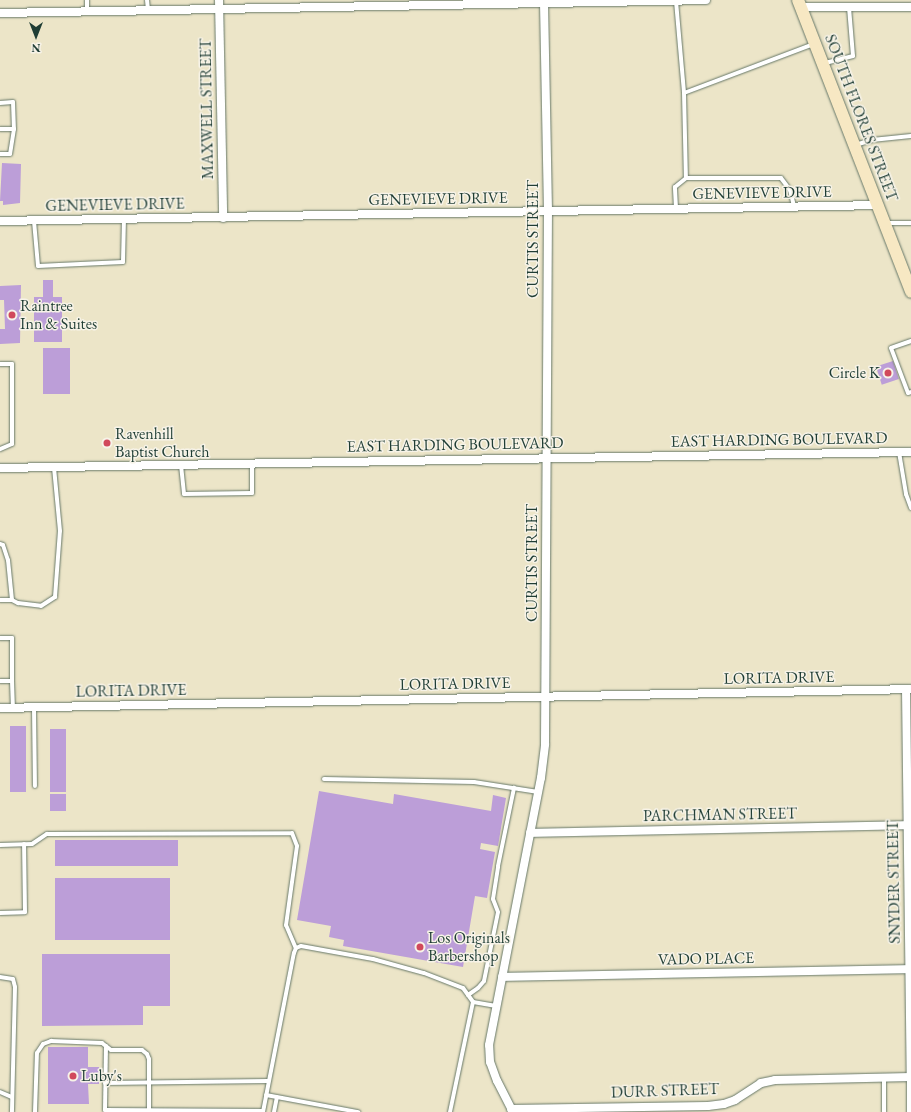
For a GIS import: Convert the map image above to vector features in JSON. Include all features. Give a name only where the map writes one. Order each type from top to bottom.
[{"type":"main road","name":"SOUTH FLORES STREET","points":[[799,4],[911,292]]},
{"type":"street","name":"MAXWELL STREET","points":[[219,0],[223,218]]},
{"type":"street","points":[[0,13],[706,0]]},
{"type":"street","name":"CURTIS STREET","points":[[512,1111],[497,1081],[490,1062],[489,1045],[495,1006],[538,792],[545,744],[548,211],[544,4]]},
{"type":"street","points":[[799,4],[849,7],[911,7]]},
{"type":"street","name":"GENEVIEVE DRIVE","points":[[0,221],[878,205]]},
{"type":"street","name":"EAST HARDING BOULEVARD","points":[[0,468],[547,457],[911,452]]},
{"type":"street","name":"LORITA DRIVE","points":[[0,708],[908,689]]},
{"type":"street","name":"SNYDER STREET","points":[[908,689],[911,1076]]},
{"type":"street","name":"PARCHMAN STREET","points":[[530,833],[909,825]]},
{"type":"street","name":"VADO PLACE","points":[[502,977],[910,969]]},
{"type":"street","name":"DURR STREET","points":[[512,1111],[708,1106],[724,1104],[735,1100],[761,1082],[775,1080],[884,1078],[911,1076]]},
{"type":"street","points":[[911,1081],[911,1112]]},
{"type":"lane","points":[[87,0],[87,12]]},
{"type":"lane","points":[[147,0],[148,10]]},
{"type":"lane","points":[[676,1],[684,93],[686,178]]},
{"type":"lane","points":[[823,64],[853,56],[849,7]]},
{"type":"lane","points":[[684,93],[815,43]]},
{"type":"lane","points":[[0,103],[13,102],[14,129],[10,154],[0,154]]},
{"type":"lane","points":[[0,128],[14,129]]},
{"type":"lane","points":[[854,145],[872,140],[911,136]]},
{"type":"lane","points":[[676,208],[675,187],[686,178],[781,178],[790,190],[794,206]]},
{"type":"lane","points":[[34,221],[38,266],[123,262],[124,219]]},
{"type":"lane","points":[[884,223],[911,223]]},
{"type":"lane","points":[[911,342],[891,348],[908,393],[911,392]]},
{"type":"lane","points":[[0,364],[12,364],[12,444],[0,449]]},
{"type":"lane","points":[[899,452],[906,494],[911,508]]},
{"type":"lane","points":[[181,464],[184,494],[214,494],[252,493],[252,463]]},
{"type":"lane","points":[[0,600],[12,600],[18,603],[41,606],[54,596],[60,530],[54,467]]},
{"type":"lane","points":[[0,544],[3,545],[8,560],[12,600]]},
{"type":"lane","points":[[0,638],[12,638],[13,708]]},
{"type":"lane","points":[[0,681],[12,681]]},
{"type":"lane","points":[[34,708],[35,786]]},
{"type":"lane","points":[[324,779],[474,782],[538,792]]},
{"type":"lane","points":[[468,995],[478,988],[484,981],[498,912],[493,899],[498,866],[514,788]]},
{"type":"lane","points":[[0,845],[32,844],[47,834],[292,833],[297,846],[286,925],[296,948],[268,1081],[263,1112],[105,1110],[106,1046]]},
{"type":"lane","points":[[0,912],[25,912],[24,844]]},
{"type":"lane","points":[[296,948],[301,946],[400,966],[450,982],[463,988],[473,1002],[495,1006]]},
{"type":"lane","points":[[0,977],[13,979],[15,987],[12,1112]]},
{"type":"lane","points":[[450,1112],[473,1002]]},
{"type":"lane","points":[[35,1112],[37,1053],[43,1044],[50,1041],[102,1043],[111,1050],[142,1050],[147,1054],[149,1059],[149,1110]]},
{"type":"lane","points":[[884,1078],[884,1112]]},
{"type":"lane","points":[[105,1083],[149,1081],[268,1081]]},
{"type":"lane","points":[[0,1092],[12,1097]]},
{"type":"lane","points":[[266,1095],[344,1111],[358,1112]]},
{"type":"lane","points":[[274,1112],[277,1097]]},
{"type":"building","points":[[2,163],[21,164],[20,203],[3,205],[3,201],[0,201]]},
{"type":"building","points":[[43,280],[53,280],[53,297],[62,297],[62,342],[34,342],[34,297],[43,297]]},
{"type":"building","name":"Raintree Inn & Suites","points":[[21,285],[20,343],[0,344],[0,329],[5,329],[4,300],[0,300],[0,286]]},
{"type":"building","points":[[43,348],[70,348],[70,394],[43,394]]},
{"type":"building","name":"Circle K","points":[[893,361],[899,379],[882,385],[876,367]]},
{"type":"building","points":[[10,726],[26,726],[26,792],[10,792]]},
{"type":"building","points":[[50,729],[66,729],[66,792],[50,792]]},
{"type":"building","points":[[319,791],[393,804],[394,794],[491,811],[493,795],[506,798],[498,846],[481,843],[480,849],[495,852],[487,898],[475,896],[463,967],[343,946],[344,940],[329,937],[331,926],[297,920]]},
{"type":"building","points":[[50,794],[66,794],[66,811],[50,811]]},
{"type":"building","points":[[55,840],[178,840],[178,866],[55,866]]},
{"type":"building","points":[[55,878],[170,878],[170,940],[55,940]]},
{"type":"building","points":[[42,954],[170,954],[170,1006],[143,1006],[143,1025],[42,1026]]},
{"type":"building","name":"Luby's","points":[[48,1047],[88,1047],[88,1067],[99,1067],[99,1084],[88,1084],[89,1104],[48,1104]]},
{"type":"place","name":"Raintree Inn & Suites","points":[[12,315]]},
{"type":"place","name":"Circle K","points":[[888,373]]},
{"type":"place","name":"Ravenhill Baptist Church","points":[[107,443]]},
{"type":"place","name":"Los Originals Barbershop","points":[[420,947]]},
{"type":"place","name":"Luby's","points":[[73,1076]]}]
